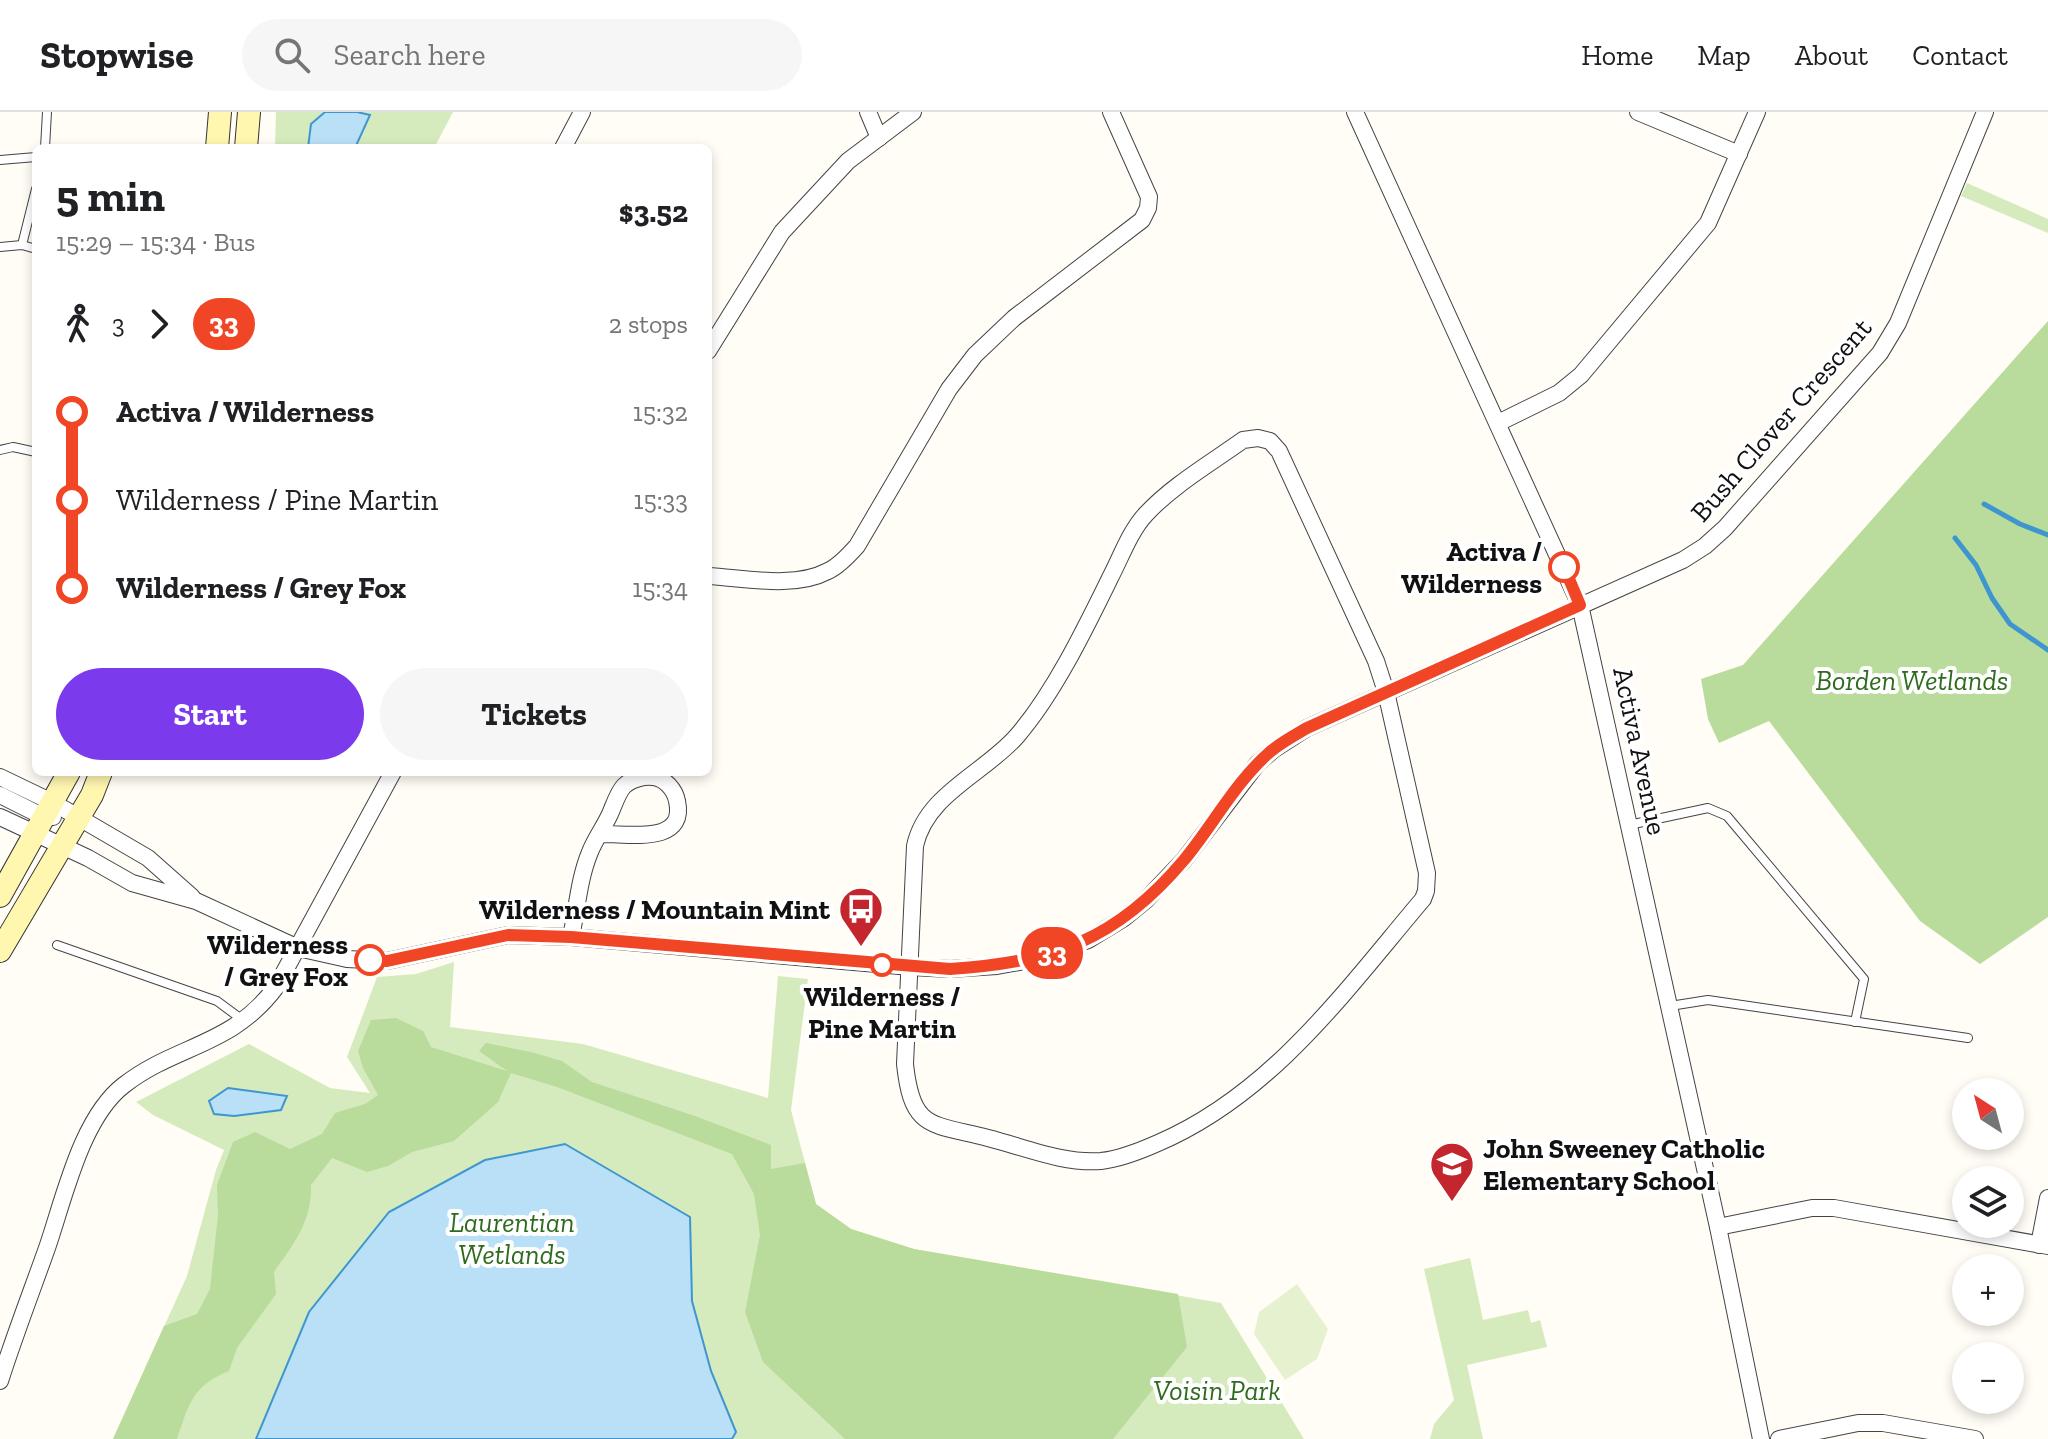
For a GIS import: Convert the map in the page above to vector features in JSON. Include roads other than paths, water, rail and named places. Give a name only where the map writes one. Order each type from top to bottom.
[{"type":"main road","points":[[217,144],[220,112]]},
{"type":"main road","points":[[246,144],[249,112]]},
{"type":"main road","points":[[0,896],[67,776]]},
{"type":"main road","points":[[0,951],[79,818],[99,776]]},
{"type":"street","points":[[565,144],[582,112]]},
{"type":"street","points":[[868,112],[879,138]]},
{"type":"street","points":[[712,345],[782,232],[848,161],[913,112]]},
{"type":"street","points":[[712,576],[805,579],[829,571],[845,559],[857,546],[949,389],[975,355],[1014,318],[1142,220],[1149,197],[1111,112]]},
{"type":"street","name":"Activa Avenue","points":[[1355,112],[1580,605],[1718,1227],[1761,1439]]},
{"type":"street","points":[[1638,112],[1739,154]]},
{"type":"street","points":[[1498,423],[1559,393],[1581,375],[1708,223],[1757,112]]},
{"type":"street","name":"Bush Clover Crescent","points":[[196,901],[298,948],[347,959],[387,961],[508,935],[571,937],[950,969],[1023,962],[1100,933],[1124,918],[1184,860],[1241,785],[1273,750],[1307,728],[1683,560],[1725,528],[1880,353],[1898,323],[1985,112]]},
{"type":"street","points":[[1258,438],[1270,441],[1279,451],[1376,661],[1386,692],[1427,873],[1426,891],[1423,899],[1318,1023],[1265,1077],[1231,1103],[1180,1134],[1124,1156],[1102,1161],[1077,1161],[937,1125],[914,1109],[908,1094],[905,1064],[918,829],[926,816],[1015,739],[1032,718],[1086,626],[1144,516],[1243,440],[1258,438]]},
{"type":"street","points":[[0,1381],[84,1142],[104,1105],[123,1085],[147,1070],[223,1034],[260,1009],[298,948],[391,776]]},
{"type":"street","points":[[571,937],[590,850],[601,834],[623,786],[634,779],[649,776],[660,778],[670,786],[678,803],[678,813],[672,826],[662,833],[653,836],[601,834]]},
{"type":"street","points":[[0,777],[43,817],[61,845],[132,883],[196,901]]},
{"type":"street","points":[[0,795],[43,817]]},
{"type":"street","points":[[0,817],[79,818],[148,858],[196,901]]},
{"type":"street","points":[[1718,1227],[1812,1208],[1834,1208],[2044,1246],[2048,1198]]},
{"type":"street","points":[[1779,1439],[1858,1423],[1883,1423],[1975,1439]]},
{"type":"lane","points":[[45,144],[47,112]]},
{"type":"lane","points":[[0,160],[32,157]]},
{"type":"lane","points":[[22,245],[32,205]]},
{"type":"lane","points":[[0,247],[22,245],[32,248]]},
{"type":"lane","points":[[0,450],[13,447],[32,451]]},
{"type":"lane","points":[[1629,825],[1708,808],[1727,816],[1864,979],[1855,1022]]},
{"type":"lane","points":[[57,945],[217,1001],[244,1021]]},
{"type":"lane","points":[[1670,1006],[1708,1000],[1968,1038]]},
{"type":"water","points":[[325,112],[370,115],[357,144],[308,144],[311,124]]},
{"type":"water","points":[[228,1088],[287,1096],[281,1110],[234,1116],[214,1114],[209,1101]]},
{"type":"water","points":[[565,1144],[690,1217],[692,1301],[711,1371],[736,1432],[732,1439],[256,1439],[309,1312],[389,1212],[485,1160]]},
{"type":"waterway","points":[[1984,504],[2048,535]]},
{"type":"waterway","points":[[1955,538],[1976,565],[1992,598],[2010,624],[2048,650]]},
{"type":"place","name":"Activa / Wilderness","points":[[1564,567]]},
{"type":"place","name":"Wilderness / Mountain Mint","points":[[861,948]]},
{"type":"place","name":"Wilderness / Grey Fox","points":[[370,960]]},
{"type":"place","name":"Wilderness / Pine Martin","points":[[882,965]]},
{"type":"place","name":"John Sweeney Catholic Elementary School","points":[[1452,1203]]},
{"type":"park label","name":"Borden Wetlands","points":[[1912,680]]},
{"type":"park label","name":"Laurentian Wetlands","points":[[512,1238]]},
{"type":"park label","name":"Voisin Park","points":[[1217,1390]]}]
